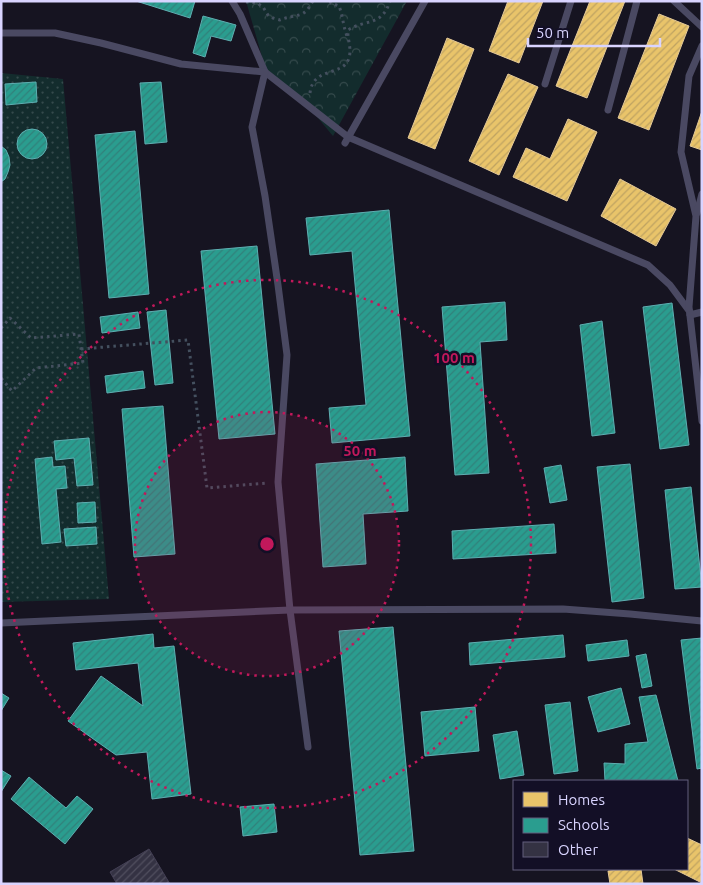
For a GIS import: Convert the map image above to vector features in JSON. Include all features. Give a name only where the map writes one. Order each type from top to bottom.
[{"type":"lane","points":[[232,1],[240,14],[265,72],[347,140],[648,265],[670,285],[690,313]]},
{"type":"lane","points":[[347,140],[425,1]]},
{"type":"lane","points":[[545,84],[571,1]]},
{"type":"lane","points":[[608,110],[637,1]]},
{"type":"lane","points":[[674,1],[702,27]]},
{"type":"lane","points":[[1,33],[55,33],[101,42],[181,64],[265,72]]},
{"type":"lane","points":[[696,216],[681,152],[689,76],[702,46]]},
{"type":"lane","points":[[265,72],[252,126],[267,206],[287,355],[278,482],[290,610],[308,748]]},
{"type":"lane","points":[[702,194],[696,216],[690,313],[702,421]]},
{"type":"lane","points":[[690,313],[702,312]]},
{"type":"lane","points":[[1,623],[290,610],[563,609],[702,621]]},
{"type":"path","points":[[246,2],[257,3],[263,7],[268,15],[280,20],[305,12],[313,1]]},
{"type":"path","points":[[308,106],[311,84],[318,76],[343,66],[349,60],[350,50],[344,28],[344,19],[339,6],[330,1]]},
{"type":"path","points":[[347,37],[348,30],[355,26],[373,22],[382,15],[388,8],[390,1]]},
{"type":"path","points":[[1,328],[10,318],[31,338],[79,334],[83,363],[36,368],[12,390],[1,378]]},
{"type":"path","points":[[81,348],[188,340],[207,488],[278,482]]},
{"type":"green space","points":[[246,1],[407,1],[333,136],[308,106],[267,74]]},
{"type":"green space","points":[[1,73],[63,79],[109,599],[1,602]]},
{"type":"building: Homes","points":[[508,1],[543,1],[519,63],[489,51]]},
{"type":"building: Homes","points":[[590,1],[625,1],[587,98],[556,86]]},
{"type":"building: Homes","points":[[659,14],[689,26],[649,130],[618,118]]},
{"type":"building: Homes","points":[[447,38],[474,49],[435,149],[408,138]]},
{"type":"building: Homes","points":[[508,74],[538,87],[499,175],[469,161]]},
{"type":"building: Homes","points":[[702,111],[702,150],[690,146]]},
{"type":"building: Homes","points":[[568,119],[597,132],[567,201],[513,177],[526,148],[550,159]]},
{"type":"building: Homes","points":[[620,179],[676,209],[656,246],[601,216]]},
{"type":"building: Homes","points":[[688,838],[702,845],[702,883],[676,870],[688,870]]},
{"type":"building: Homes","points":[[641,870],[643,884],[610,884],[608,871]]},
{"type":"building: Schools","points":[[136,1],[195,1],[190,18]]},
{"type":"building: Schools","points":[[203,16],[236,25],[231,41],[211,36],[205,57],[193,53]]},
{"type":"building: Schools","points":[[36,82],[37,102],[6,105],[5,84]]},
{"type":"building: Schools","points":[[161,82],[167,142],[145,144],[140,83]]},
{"type":"building: Schools","points":[[32,129],[43,133],[47,144],[43,155],[32,159],[21,155],[17,144],[21,133]]},
{"type":"building: Schools","points":[[135,131],[149,294],[109,298],[95,135]]},
{"type":"building: Schools","points":[[1,146],[6,150],[10,165],[5,179],[1,182]]},
{"type":"building: Schools","points":[[389,210],[410,436],[332,443],[329,408],[366,405],[352,251],[310,255],[306,218]]},
{"type":"building: Schools","points":[[257,246],[275,434],[219,439],[201,251]]},
{"type":"building: Schools","points":[[505,302],[507,340],[480,342],[489,473],[455,475],[442,307]]},
{"type":"building: Schools","points":[[672,303],[689,445],[660,449],[643,307]]},
{"type":"building: Schools","points":[[166,310],[173,383],[155,385],[147,312]]},
{"type":"building: Schools","points":[[138,312],[140,328],[102,333],[100,317]]},
{"type":"building: Schools","points":[[602,321],[615,433],[592,436],[580,325]]},
{"type":"building: Schools","points":[[143,371],[145,388],[107,393],[105,376]]},
{"type":"building: Schools","points":[[163,406],[175,554],[134,557],[122,409]]},
{"type":"building: Schools","points":[[89,438],[93,485],[77,486],[74,458],[56,460],[54,441]]},
{"type":"building: Schools","points":[[52,457],[53,467],[65,466],[67,488],[56,489],[61,542],[42,544],[35,459]]},
{"type":"building: Schools","points":[[405,457],[408,511],[363,514],[366,564],[323,567],[316,464]]},
{"type":"building: Schools","points":[[630,464],[644,598],[612,602],[597,467]]},
{"type":"building: Schools","points":[[561,465],[567,500],[550,503],[544,468]]},
{"type":"building: Schools","points":[[691,487],[702,587],[675,589],[665,490]]},
{"type":"building: Schools","points":[[95,502],[96,522],[78,523],[77,503]]},
{"type":"building: Schools","points":[[554,524],[556,553],[453,559],[452,531]]},
{"type":"building: Schools","points":[[96,527],[97,544],[66,546],[64,529]]},
{"type":"building: Schools","points":[[393,627],[414,851],[360,855],[339,631]]},
{"type":"building: Schools","points":[[153,634],[154,648],[174,646],[191,794],[152,799],[147,752],[116,755],[68,721],[101,676],[143,706],[138,663],[76,670],[73,643]]},
{"type":"building: Schools","points":[[563,635],[565,657],[470,665],[469,643]]},
{"type":"building: Schools","points":[[702,638],[702,768],[697,769],[681,640]]},
{"type":"building: Schools","points":[[627,640],[629,656],[588,661],[586,645]]},
{"type":"building: Schools","points":[[646,654],[652,686],[642,688],[636,656]]},
{"type":"building: Schools","points":[[621,688],[630,724],[598,732],[588,697]]},
{"type":"building: Schools","points":[[1,693],[9,698],[1,711]]},
{"type":"building: Schools","points":[[656,695],[678,780],[605,780],[604,763],[625,764],[625,744],[648,742],[639,697]]},
{"type":"building: Schools","points":[[570,702],[578,771],[554,774],[545,705]]},
{"type":"building: Schools","points":[[475,707],[479,751],[425,756],[421,712]]},
{"type":"building: Schools","points":[[517,731],[524,775],[500,779],[493,735]]},
{"type":"building: Schools","points":[[1,770],[11,776],[1,792]]},
{"type":"building: Schools","points":[[29,777],[66,808],[77,796],[93,809],[65,844],[11,799]]},
{"type":"building: Schools","points":[[274,804],[277,832],[243,836],[240,807]]},
{"type":"building: Other","points":[[149,849],[170,884],[117,884],[110,872]]}]
